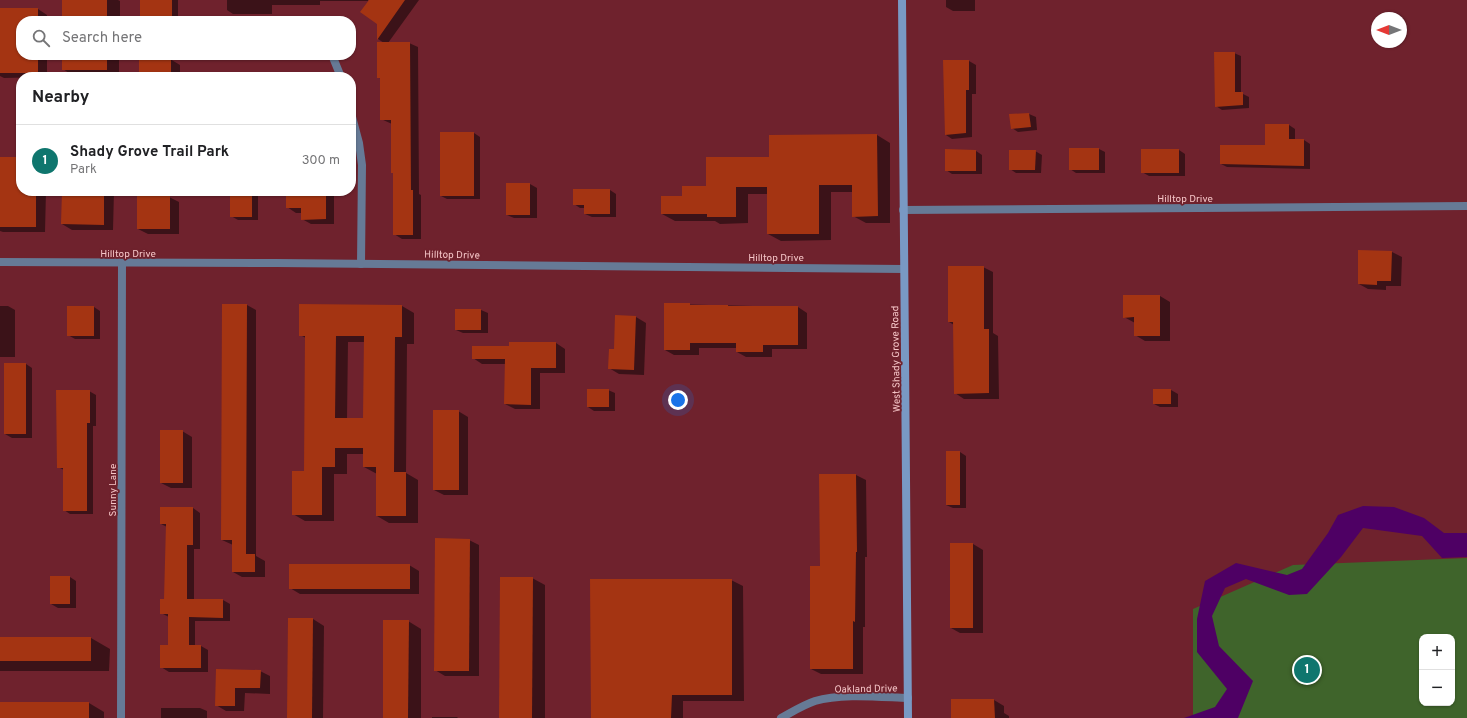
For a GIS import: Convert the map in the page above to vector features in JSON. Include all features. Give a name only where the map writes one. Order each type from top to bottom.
[{"type":"main road","name":"West Shady Grove Road","points":[[902,0],[908,718]]},
{"type":"street","points":[[334,60],[339,72]]},
{"type":"street","points":[[356,132],[362,165],[361,264]]},
{"type":"street","name":"Hilltop Drive","points":[[903,210],[1467,206]]},
{"type":"street","name":"Hilltop Drive","points":[[0,262],[904,269]]},
{"type":"street","name":"Sunny Lane","points":[[121,718],[122,262]]},
{"type":"street","name":"Oakland Drive","points":[[781,718],[802,706],[816,701],[838,698],[908,698]]},
{"type":"green space","points":[[1467,558],[1467,718],[1193,718],[1193,609],[1293,565]]},
{"type":"shaded area","points":[[1363,506],[1394,507],[1424,518],[1444,533],[1467,533],[1467,557],[1442,558],[1422,536],[1363,528],[1341,557],[1307,594],[1289,595],[1246,579],[1225,588],[1212,616],[1219,646],[1253,681],[1238,718],[1184,718],[1215,707],[1227,689],[1197,652],[1197,619],[1205,581],[1236,563],[1287,575],[1302,569],[1328,533],[1338,515]]},
{"type":"building","points":[[62,0],[107,0],[107,16],[62,16]]},
{"type":"building","points":[[140,0],[172,0],[172,16],[140,16]]},
{"type":"building","points":[[369,0],[405,0],[377,40],[377,24],[360,12]]},
{"type":"building","points":[[0,8],[38,8],[38,16],[16,16],[16,60],[38,60],[38,72],[0,73]]},
{"type":"building","points":[[377,42],[410,42],[411,190],[413,190],[413,235],[393,235],[391,120],[380,120],[380,78],[377,78]]},
{"type":"building","points":[[1214,52],[1235,52],[1235,92],[1243,92],[1243,105],[1215,107]]},
{"type":"building","points":[[62,60],[107,60],[107,70],[62,70]]},
{"type":"building","points":[[139,60],[171,60],[171,72],[139,72]]},
{"type":"building","points":[[943,60],[969,60],[969,90],[966,90],[966,133],[945,135]]},
{"type":"building","points":[[1029,113],[1031,127],[1011,129],[1009,114]]},
{"type":"building","points":[[1265,124],[1289,124],[1289,139],[1304,139],[1304,166],[1220,164],[1220,145],[1265,145]]},
{"type":"building","points":[[440,132],[474,132],[474,196],[440,196]]},
{"type":"building","points":[[877,134],[878,216],[852,217],[852,185],[819,185],[819,234],[767,234],[767,187],[736,187],[736,217],[707,217],[707,214],[661,214],[661,196],[682,196],[682,186],[706,186],[706,157],[769,157],[769,135]]},
{"type":"building","points":[[1069,148],[1099,148],[1099,170],[1069,170]]},
{"type":"building","points":[[945,149],[976,150],[976,171],[945,171]]},
{"type":"building","points":[[1141,149],[1179,149],[1179,173],[1141,173]]},
{"type":"building","points":[[1009,150],[1036,150],[1035,170],[1009,170]]},
{"type":"building","points":[[0,157],[16,157],[16,196],[36,196],[36,227],[0,227]]},
{"type":"building","points":[[506,183],[530,183],[530,215],[506,215]]},
{"type":"building","points":[[573,189],[610,189],[610,214],[584,214],[584,205],[573,205]]},
{"type":"building","points":[[62,196],[104,196],[104,225],[61,224]]},
{"type":"building","points":[[137,196],[170,196],[170,229],[137,229]]},
{"type":"building","points":[[230,196],[252,196],[252,217],[230,217]]},
{"type":"building","points":[[286,196],[326,196],[326,219],[301,220],[301,208],[286,208]]},
{"type":"building","points":[[1358,250],[1392,251],[1391,281],[1377,281],[1377,285],[1358,284]]},
{"type":"building","points":[[948,266],[984,266],[984,329],[989,329],[989,393],[954,394],[953,322],[948,322]]},
{"type":"building","points":[[1123,295],[1160,295],[1160,336],[1134,336],[1134,317],[1123,318]]},
{"type":"building","points":[[664,303],[690,303],[690,305],[728,306],[798,306],[798,345],[763,345],[763,352],[736,352],[736,343],[690,343],[690,350],[664,350]]},
{"type":"building","points":[[222,304],[247,304],[246,554],[255,554],[255,572],[232,572],[232,540],[221,540]]},
{"type":"building","points":[[299,304],[402,305],[402,337],[395,337],[394,472],[406,472],[406,516],[376,516],[376,467],[363,467],[363,448],[335,448],[335,467],[322,467],[322,515],[292,515],[292,471],[304,471],[305,336],[299,336]],"holes":[[[336,336],[364,336],[363,418],[335,418]]]},
{"type":"building","points":[[67,306],[94,306],[94,336],[67,336]]},
{"type":"building","points":[[455,309],[481,309],[481,330],[455,330]]},
{"type":"building","points":[[615,315],[636,316],[634,370],[608,369],[609,349],[614,349]]},
{"type":"building","points":[[509,342],[556,342],[556,368],[531,368],[531,405],[504,404],[505,359],[472,359],[472,346],[509,346]]},
{"type":"building","points":[[4,363],[26,363],[26,434],[4,434]]},
{"type":"building","points":[[587,389],[609,389],[609,407],[587,407]]},
{"type":"building","points":[[1153,389],[1171,389],[1171,404],[1153,404]]},
{"type":"building","points":[[56,390],[90,390],[90,423],[87,423],[87,511],[63,511],[63,468],[57,468]]},
{"type":"building","points":[[433,410],[459,410],[459,490],[433,490]]},
{"type":"building","points":[[160,430],[183,430],[183,483],[160,483]]},
{"type":"building","points":[[946,451],[960,451],[960,505],[946,505]]},
{"type":"building","points":[[819,474],[856,474],[857,552],[855,622],[853,621],[853,669],[810,669],[810,566],[820,566]]},
{"type":"building","points":[[160,507],[193,507],[193,545],[187,545],[187,599],[223,599],[223,618],[189,617],[189,645],[201,645],[201,668],[160,668],[160,645],[168,645],[168,614],[160,614],[160,599],[164,599],[166,524],[160,524]]},
{"type":"building","points":[[435,538],[470,539],[469,671],[434,671]]},
{"type":"building","points":[[950,543],[973,543],[973,628],[950,628]]},
{"type":"building","points":[[289,564],[410,564],[410,589],[289,589]]},
{"type":"building","points":[[50,576],[70,576],[70,604],[50,604]]},
{"type":"building","points":[[500,577],[533,577],[532,718],[499,718]]},
{"type":"building","points":[[590,579],[732,579],[732,695],[672,695],[671,718],[591,718]]},
{"type":"building","points":[[288,618],[313,618],[312,718],[287,718]]},
{"type":"building","points":[[383,620],[409,620],[408,718],[383,718]]},
{"type":"building","points":[[0,637],[91,637],[91,661],[0,661]]},
{"type":"building","points":[[216,669],[261,670],[260,688],[235,688],[235,706],[215,706]]},
{"type":"building","points":[[951,699],[994,699],[995,718],[951,718]]},
{"type":"building","points":[[0,702],[89,702],[89,718],[0,718]]},
{"type":"place","name":"Shady Grove Trail Park","points":[[1307,670]]}]
